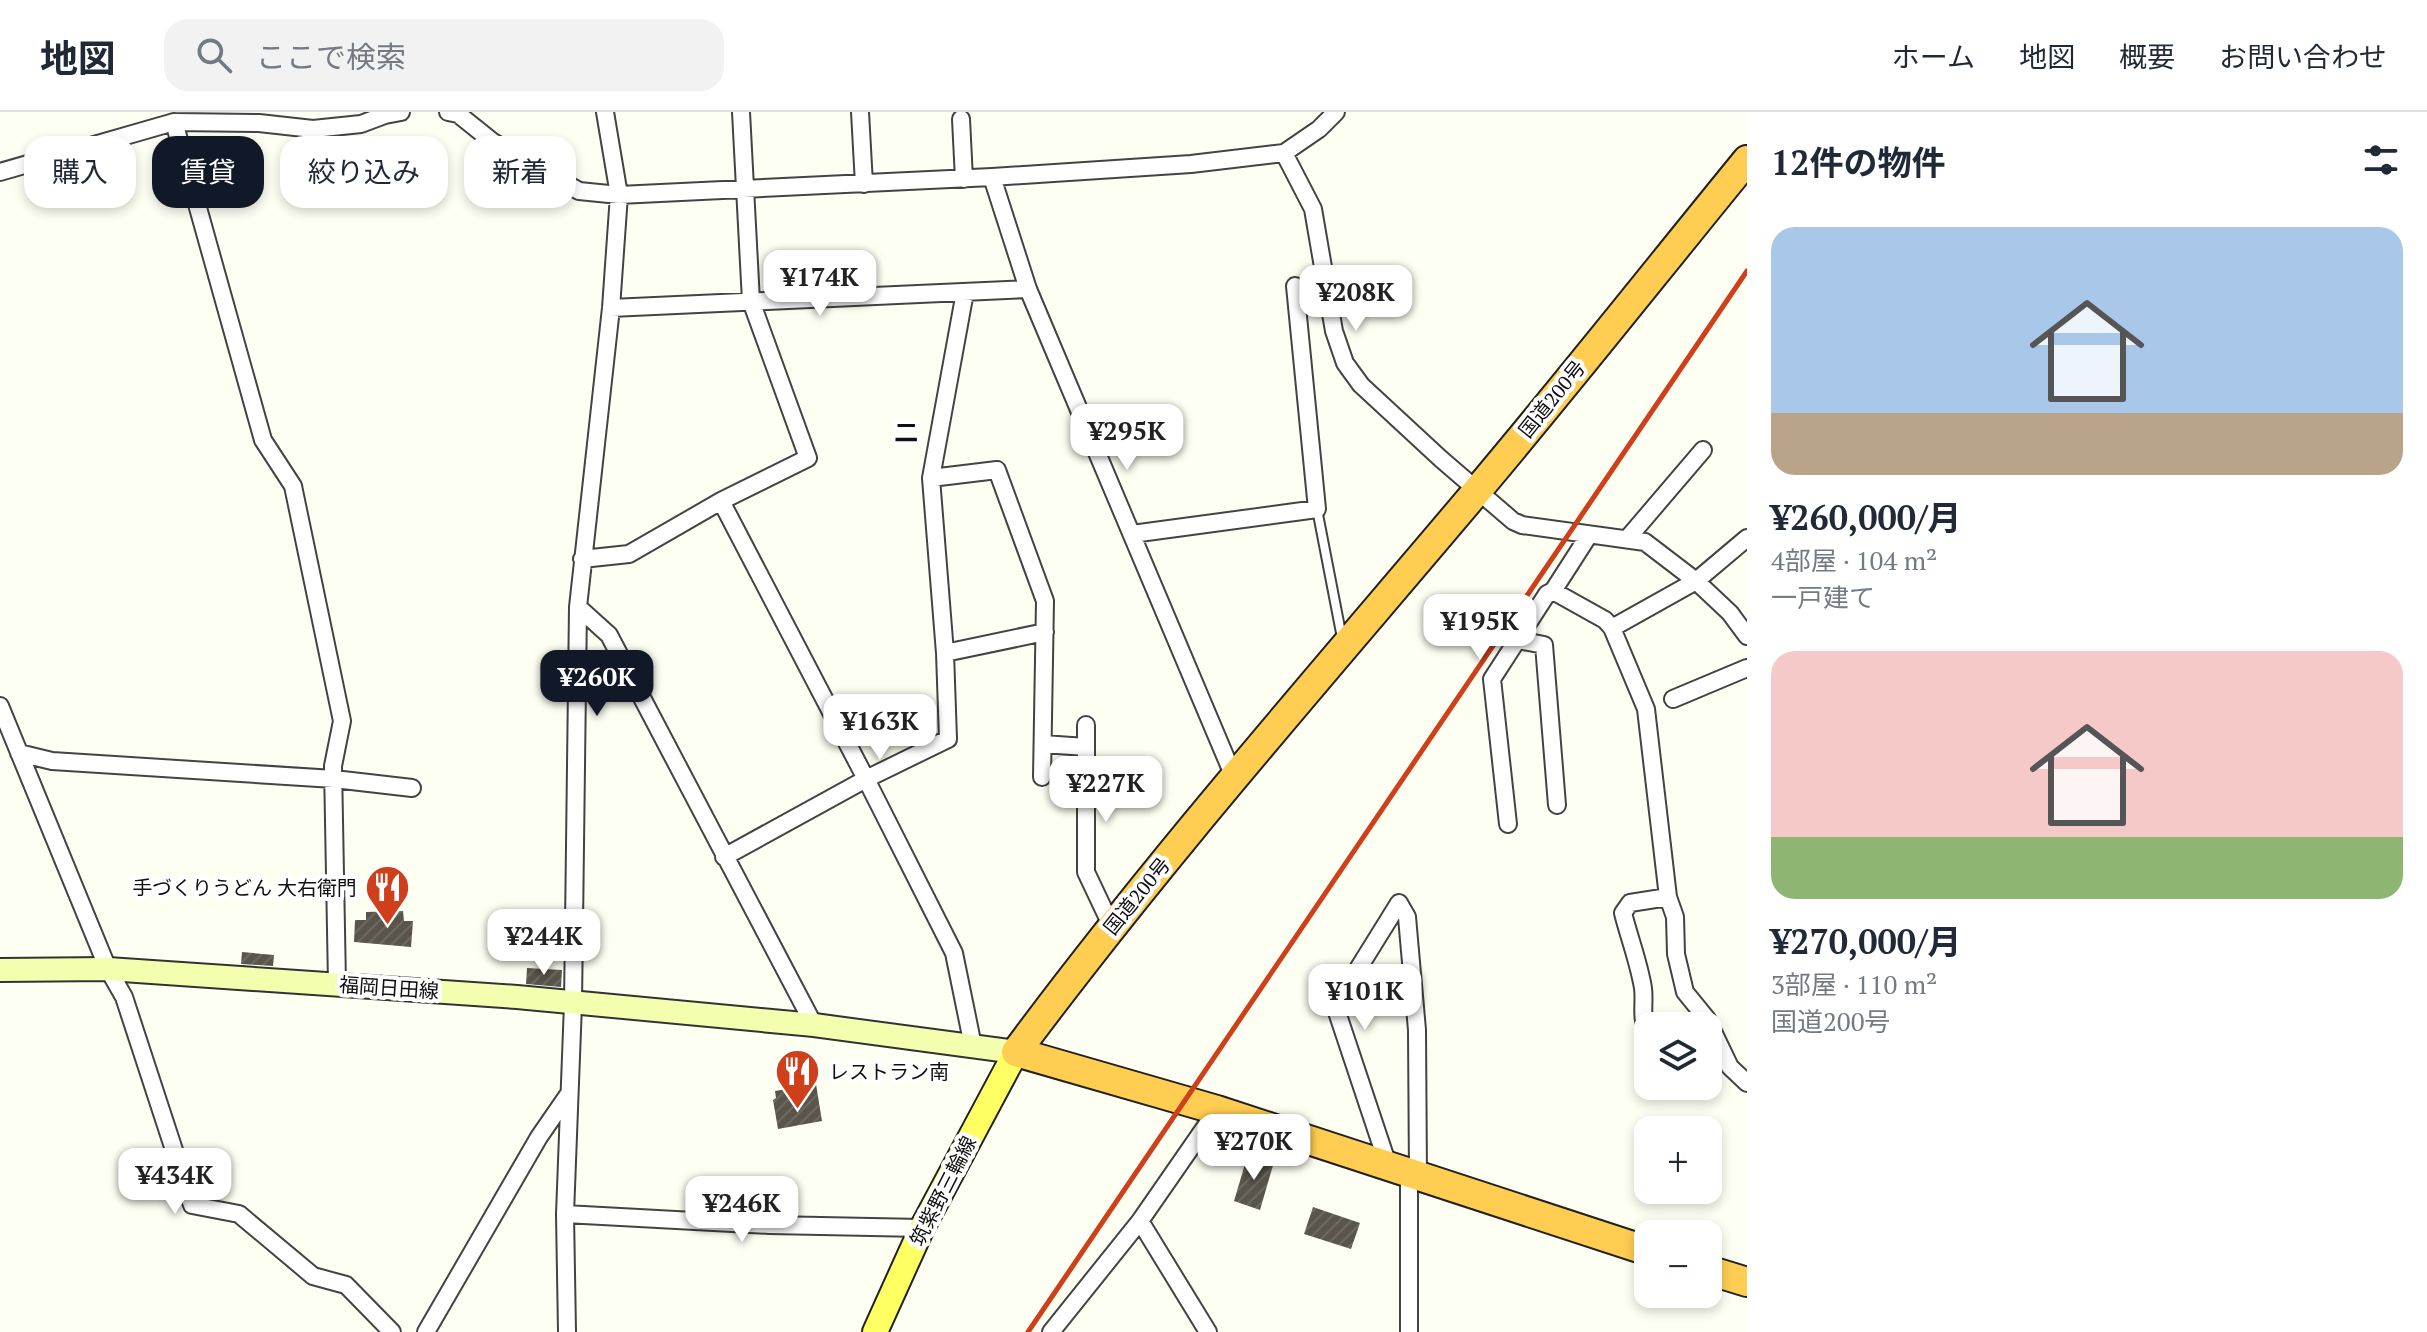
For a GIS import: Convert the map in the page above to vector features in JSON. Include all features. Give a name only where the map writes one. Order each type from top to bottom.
[{"type":"highway","name":"国道200号","points":[[1016,1052],[1112,927],[1234,777],[1477,491],[1747,160]]},
{"type":"highway","points":[[1016,1052],[1217,1110],[1634,1247]]},
{"type":"highway","points":[[1722,1274],[1747,1282]]},
{"type":"main road","name":"福岡日田線","points":[[0,970],[108,969],[517,997],[814,1025],[1016,1052]]},
{"type":"main road","name":"筑紫野三輪線","points":[[875,1332],[922,1228],[1016,1052]]},
{"type":"street","points":[[0,172],[174,122],[260,118],[313,129],[361,124],[401,112]]},
{"type":"street","points":[[448,112],[458,114],[493,142],[579,191],[619,195],[745,191],[1191,164],[1284,153],[1319,129],[1336,112]]},
{"type":"street","points":[[567,1332],[565,1214],[573,1004],[578,607],[611,308],[619,195],[605,112]]},
{"type":"street","points":[[582,559],[629,554],[721,501],[808,458],[751,301],[741,112]]},
{"type":"street","points":[[860,112],[864,184]]},
{"type":"street","points":[[961,119],[964,179]]},
{"type":"street","points":[[174,122],[263,440],[293,486],[342,721],[333,766],[337,984]]},
{"type":"street","points":[[1284,153],[1313,209],[1334,331],[1345,363],[1361,385],[1477,491],[1522,525],[1645,542],[1696,581],[1730,613],[1747,636]]},
{"type":"street","points":[[992,177],[1028,289],[1234,777]]},
{"type":"street","points":[[1132,534],[1317,509],[1295,286]]},
{"type":"street","points":[[611,308],[1028,289]]},
{"type":"street","points":[[724,857],[866,779],[948,739],[945,653],[931,478],[965,292]]},
{"type":"street","points":[[1627,539],[1703,450]]},
{"type":"street","points":[[931,478],[997,470],[1045,601],[1042,777]]},
{"type":"street","points":[[721,501],[954,953],[973,1046]]},
{"type":"street","points":[[1508,824],[1492,679],[1589,535]]},
{"type":"street","points":[[1612,628],[1696,581],[1747,538]]},
{"type":"street","points":[[1553,591],[1605,620],[1612,628],[1646,709],[1668,897],[1675,917],[1676,954],[1685,992],[1696,1012]]},
{"type":"street","points":[[578,607],[609,635],[814,1025]]},
{"type":"street","points":[[945,653],[1045,632]]},
{"type":"street","points":[[1518,640],[1544,645],[1557,805]]},
{"type":"street","points":[[1673,699],[1747,668]]},
{"type":"street","points":[[0,706],[108,969],[124,997],[192,1205],[239,1214],[313,1276],[346,1285],[392,1332]]},
{"type":"street","points":[[1086,725],[1086,872],[1112,927]]},
{"type":"street","points":[[1043,744],[1086,747]]},
{"type":"street","points":[[19,753],[52,761],[334,779],[412,788]]},
{"type":"street","points":[[1643,1012],[1643,990],[1623,913],[1630,903],[1668,897]]},
{"type":"street","points":[[1405,1173],[1335,1006],[1399,903],[1407,917],[1417,1030],[1405,1173],[1409,1332]]},
{"type":"street","points":[[1722,1055],[1747,1083]]},
{"type":"street","points":[[426,1332],[539,1137],[569,1094]]},
{"type":"street","points":[[1051,1332],[1140,1221],[1217,1110]]},
{"type":"street","points":[[565,1214],[770,1225],[922,1228]]},
{"type":"street","points":[[1140,1221],[1208,1332]]},
{"type":"lane","points":[[1317,509],[1344,646]]},
{"type":"building","name":"手づくりうどん 大右衛門","points":[[403,911],[404,921],[413,921],[411,947],[354,942],[355,920],[366,920],[366,912]]},
{"type":"building","points":[[242,952],[274,955],[273,966],[241,964]]},
{"type":"building","points":[[527,968],[562,970],[561,987],[526,984]]},
{"type":"building","name":"レストラン南","points":[[816,1084],[822,1121],[778,1129],[773,1100],[776,1098],[775,1091]]},
{"type":"building","points":[[1248,1154],[1274,1162],[1260,1210],[1234,1201]]},
{"type":"building","points":[[1313,1207],[1360,1223],[1351,1249],[1304,1234]]},
{"type":"railway","points":[[1028,1332],[1747,271]]},
{"type":"place","name":"手づくりうどん 大右衛門","points":[[388,927]]},
{"type":"place","name":"レストラン南","points":[[798,1111]]},
{"type":"district","name":"二","points":[[906,433]]}]
